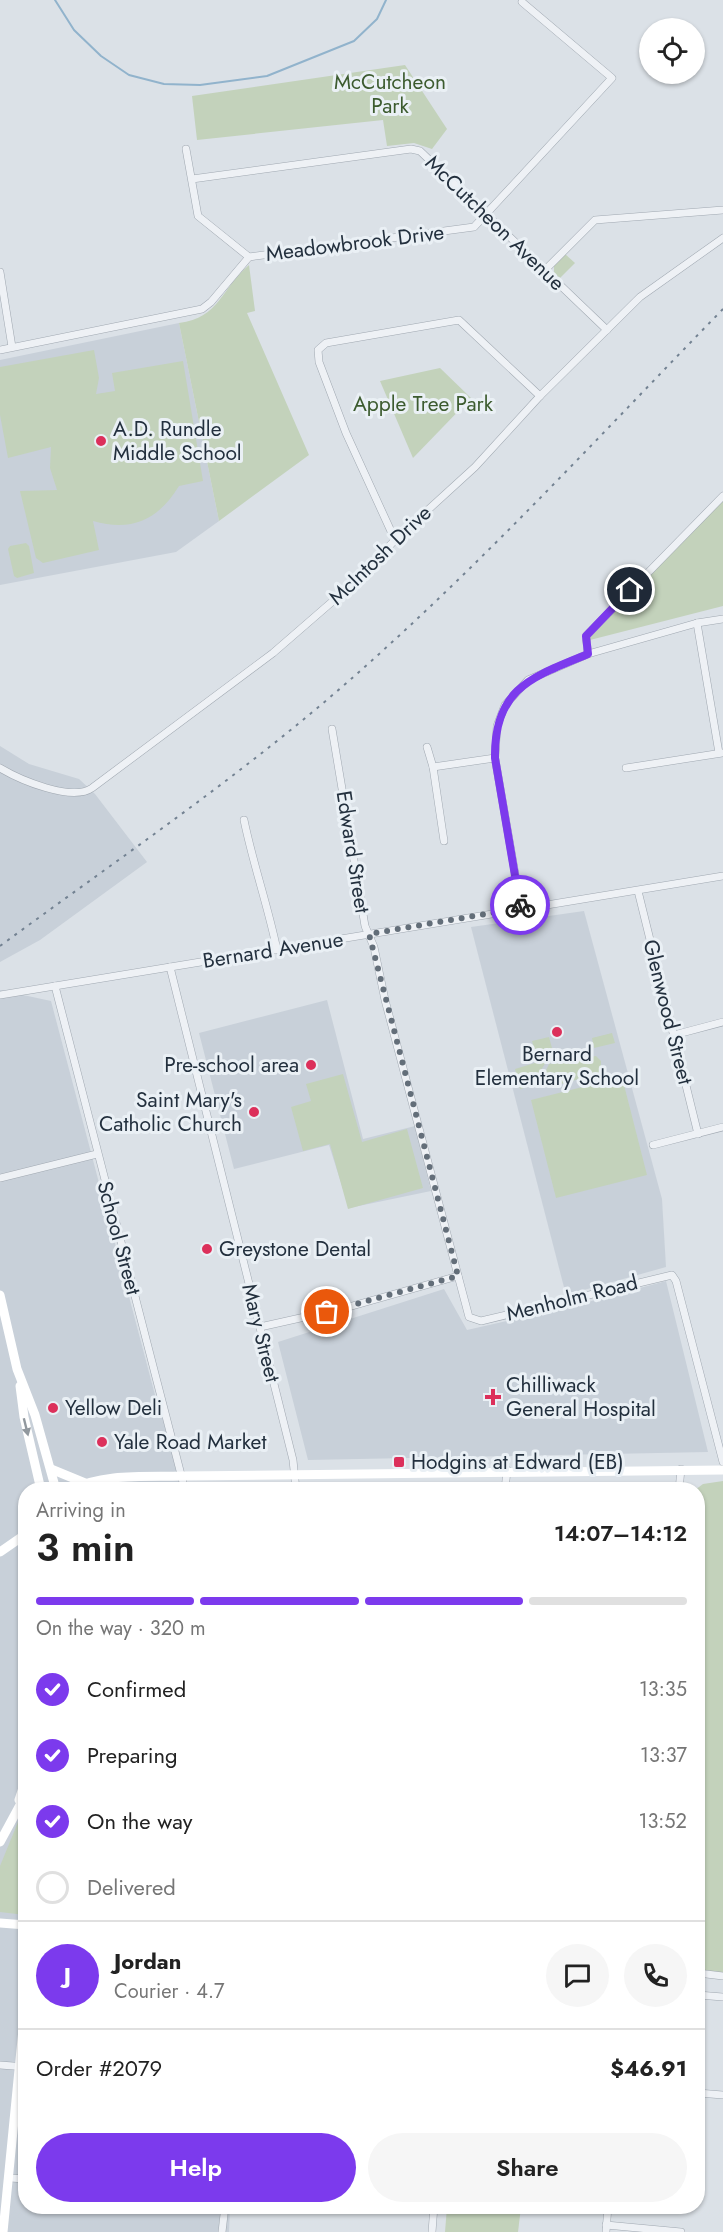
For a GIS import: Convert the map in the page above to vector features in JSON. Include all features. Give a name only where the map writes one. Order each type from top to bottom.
[{"type":"street","name":"Meadowbrook Drive","points":[[0,350],[202,309],[211,302],[249,256],[474,227],[612,78],[522,2]]},
{"type":"street","name":"Meadowbrook Drive","points":[[186,149],[198,216],[249,256]]},
{"type":"street","name":"McCutcheon Avenue","points":[[192,179],[411,149],[427,155],[607,330]]},
{"type":"street","points":[[545,270],[595,220],[723,210]]},
{"type":"street","name":"McIntosh Drive","points":[[0,768],[43,786],[75,794],[86,793],[273,653],[356,580],[395,540],[475,467],[540,396],[640,297],[723,238]]},
{"type":"street","points":[[0,272],[12,347]]},
{"type":"street","points":[[395,540],[346,433],[319,362],[318,350],[326,343],[459,320],[540,396]]},
{"type":"street","points":[[588,654],[586,636],[723,496]]},
{"type":"street","points":[[521,908],[495,758],[499,720],[512,696],[538,674],[588,654],[697,623],[723,619]]},
{"type":"street","points":[[626,768],[721,753],[697,623]]},
{"type":"street","name":"Edward Street","points":[[332,729],[365,926],[369,934],[468,1314],[472,1320]]},
{"type":"street","points":[[427,747],[433,767],[444,841]]},
{"type":"street","points":[[433,767],[495,758]]},
{"type":"street","points":[[244,820],[255,874],[266,899],[277,950]]},
{"type":"street","name":"Bernard Avenue","points":[[0,995],[723,876]]},
{"type":"street","name":"Glenwood Street","points":[[638,891],[698,1134]]},
{"type":"street","name":"Mary Street","points":[[170,967],[260,1327],[295,1482]]},
{"type":"street","name":"School Street","points":[[56,986],[97,1154],[183,1482]]},
{"type":"street","points":[[674,1035],[723,1022]]},
{"type":"street","points":[[653,1145],[723,1127]]},
{"type":"street","points":[[0,1178],[39,1171],[97,1154]]},
{"type":"street","name":"Menholm Road","points":[[472,1320],[481,1321],[672,1275],[676,1281],[723,1462]]},
{"type":"street","points":[[260,1327],[345,1308],[458,1276]]},
{"type":"street","points":[[0,1294],[39,1482]]},
{"type":"street","points":[[17,1369],[54,1482]]},
{"type":"street","points":[[51,1469],[83,1482]]},
{"type":"street","points":[[680,1482],[681,1469]]},
{"type":"street","points":[[92,1482],[122,1478],[182,1476],[295,1476],[507,1470],[723,1470]]},
{"type":"street","points":[[506,1482],[507,1470]]},
{"type":"street","points":[[0,1552],[18,1540]]},
{"type":"street","points":[[0,1842],[18,1806]]},
{"type":"street","points":[[0,1923],[18,1924]]},
{"type":"street","points":[[705,1974],[723,1976]]},
{"type":"street","points":[[705,1996],[723,1997]]},
{"type":"street","points":[[0,2065],[18,2067]]},
{"type":"street","points":[[3,2232],[5,2178],[18,2093]]},
{"type":"street","points":[[705,2094],[723,2096]]},
{"type":"street","points":[[222,2232],[224,2214]]},
{"type":"street","points":[[432,2232],[433,2214]]},
{"type":"street","points":[[606,2228],[681,2232]]},
{"type":"shaded area","name":"A.D. Rundle Middle School","points":[[179,323],[219,521],[176,552],[0,585],[0,360]]},
{"type":"shaded area","points":[[0,746],[29,764],[79,779],[95,794],[147,862],[40,940],[0,962]]},
{"type":"shaded area","name":"Bernard Elementary School","points":[[584,911],[662,1199],[666,1267],[566,1295],[471,927]]},
{"type":"shaded area","points":[[0,990],[51,1001],[155,1395],[183,1482],[18,1482],[18,2214],[230,2214],[229,2232],[0,2232]]},
{"type":"shaded area","points":[[327,1000],[363,1139],[415,1126],[431,1191],[349,1208],[329,1145],[234,1169],[199,1033]]},
{"type":"shaded area","name":"Chilliwack General Hospital","points":[[666,1281],[708,1452],[308,1460],[278,1342],[444,1289],[467,1330],[569,1307]]},
{"type":"green space","name":"McCutcheon Park","points":[[405,65],[447,129],[432,149],[414,143],[387,146],[383,120],[197,140],[192,96]]},
{"type":"green space","points":[[565,254],[575,263],[560,278],[554,273],[554,266]]},
{"type":"green space","points":[[249,265],[255,311],[247,313],[309,455],[219,521],[179,323],[193,320],[212,309]]},
{"type":"green space","name":"A.D. Rundle Middle School","points":[[94,350],[99,378],[96,394],[115,391],[112,373],[183,361],[203,481],[179,486],[171,498],[153,515],[132,524],[107,524],[93,521],[99,550],[43,563],[36,558],[20,491],[57,490],[50,468],[51,447],[8,458],[0,415],[0,367]]},
{"type":"green space","name":"Apple Tree Park","points":[[440,368],[471,398],[413,458],[380,381]]},
{"type":"green space","points":[[723,500],[723,606],[586,641]]},
{"type":"green space","points":[[26,543],[29,546],[34,573],[17,578],[14,576],[8,549],[10,546]]},
{"type":"green space","points":[[612,1033],[615,1043],[594,1048],[592,1038]]},
{"type":"green space","points":[[549,1037],[555,1059],[546,1062],[531,1086],[520,1089],[515,1069],[538,1062],[532,1041]]},
{"type":"green space","points":[[596,1056],[601,1061],[601,1073],[561,1084],[540,1083],[549,1064]]},
{"type":"green space","points":[[343,1074],[362,1142],[407,1129],[423,1188],[348,1209],[330,1144],[303,1151],[291,1107],[311,1101],[306,1084]]},
{"type":"green space","points":[[622,1077],[647,1175],[556,1198],[531,1100]]},
{"type":"green space","points":[[723,1481],[723,1973],[705,1971],[705,1484]]},
{"type":"green space","points":[[18,1822],[18,1914],[0,1912],[0,1866]]},
{"type":"green space","points":[[446,2214],[520,2214],[518,2232],[445,2232]]},
{"type":"waterway","points":[[55,0],[74,30],[101,56],[129,75],[164,84],[200,85],[267,76],[354,41],[377,19],[386,0]]},
{"type":"railway","points":[[0,946],[223,783],[351,679],[494,544],[723,309]]},
{"type":"way so far","points":[[327,1312],[458,1276],[369,934],[521,908],[520,905]]},
{"type":"place","name":"A.D. Rundle Middle School","points":[[101,441]]},
{"type":"place","name":"Bernard Elementary School","points":[[557,1032]]},
{"type":"place","name":"Pre-school area","points":[[311,1065]]},
{"type":"place","name":"Saint Mary's Catholic Church","points":[[254,1112]]},
{"type":"place","name":"Greystone Dental","points":[[207,1249]]},
{"type":"place","name":"Chilliwack General Hospital","points":[[493,1397]]},
{"type":"place","name":"Yellow Deli","points":[[53,1408]]},
{"type":"place","name":"Yale Road Market","points":[[102,1442]]},
{"type":"place","name":"Hodgins at Edward (EB)","points":[[399,1462]]},
{"type":"route","points":[[520,905],[495,758],[495,739],[500,714],[519,687],[528,680],[588,654],[586,636],[630,590]]}]
